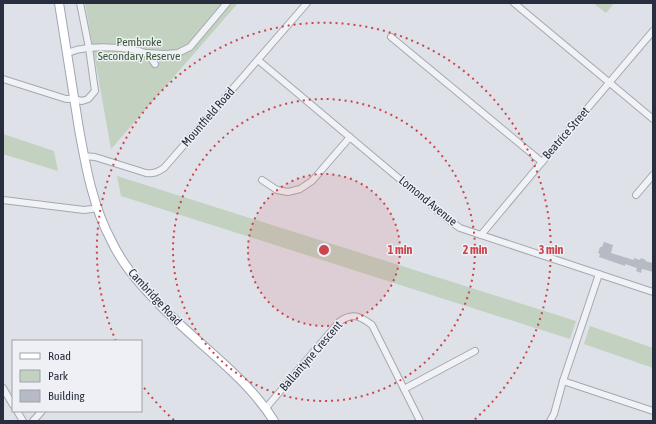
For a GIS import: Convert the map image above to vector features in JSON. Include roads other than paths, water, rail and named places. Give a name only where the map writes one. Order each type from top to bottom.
[{"type":"main road","name":"Cambridge Road","points":[[59,3],[84,156],[93,197],[107,234],[117,252],[145,290],[166,312],[253,392],[274,421]]},
{"type":"street","points":[[3,80],[66,99],[82,101],[88,99],[95,91],[89,48],[80,3]]},
{"type":"street","points":[[67,53],[81,49],[101,47],[146,53],[166,54],[178,52],[190,47],[227,3]]},
{"type":"street","name":"Mountfield Road","points":[[84,156],[96,157],[152,174],[164,168],[306,3]]},
{"type":"street","points":[[514,3],[653,120]]},
{"type":"street","name":"Beatrice Street","points":[[481,235],[653,31]]},
{"type":"street","points":[[391,37],[542,162]]},
{"type":"street","points":[[146,53],[155,64]]},
{"type":"street","name":"Lomond Avenue","points":[[258,60],[460,228],[653,292]]},
{"type":"street","points":[[262,180],[277,190],[288,192],[300,189],[312,181],[350,137]]},
{"type":"street","points":[[636,195],[653,175]]},
{"type":"street","points":[[3,200],[84,210],[92,210],[97,208]]},
{"type":"street","points":[[550,421],[554,414],[563,381],[599,274]]},
{"type":"street","name":"Ballantyne Crescent","points":[[266,408],[339,322],[345,317],[354,316],[364,318],[372,325],[420,421]]},
{"type":"street","points":[[404,389],[476,351]]},
{"type":"street","points":[[563,381],[653,411]]},
{"type":"street","points":[[3,388],[12,402]]},
{"type":"street","points":[[18,412],[23,421]]},
{"type":"street","points":[[33,421],[41,412]]},
{"type":"park label","name":"Pembroke Secondary Reserve","points":[[139,49]]}]
